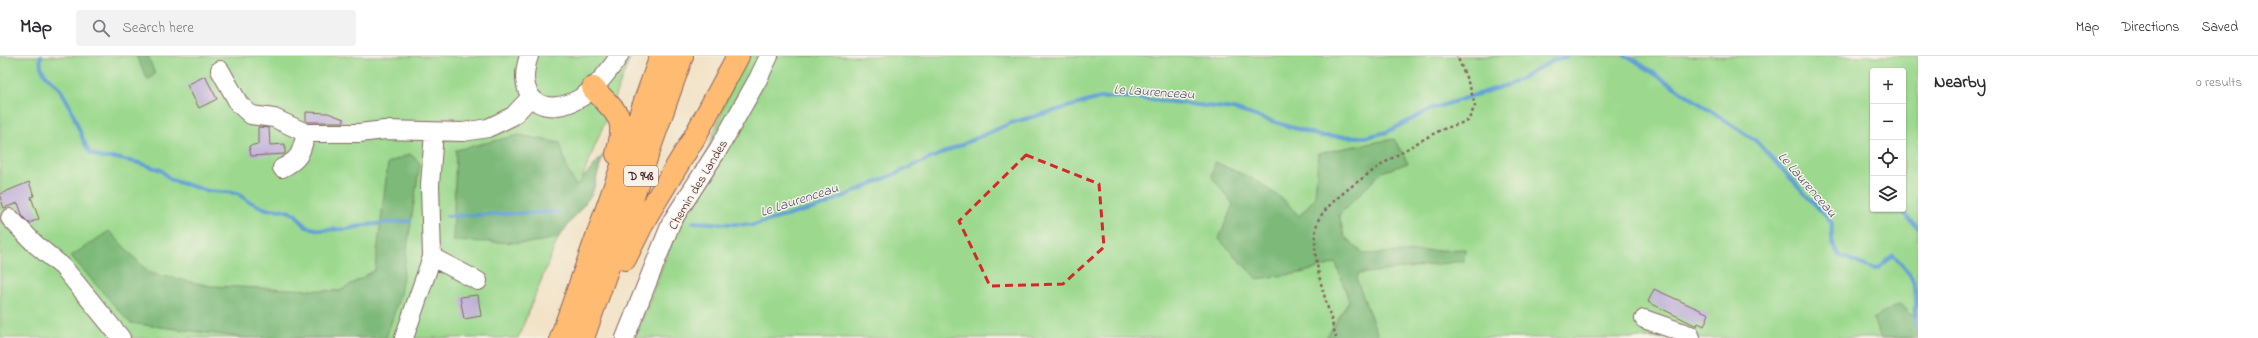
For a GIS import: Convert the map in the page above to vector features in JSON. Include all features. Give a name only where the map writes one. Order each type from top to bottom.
[{"type":"highway","name":"D 948","points":[[561,338],[661,56]]},
{"type":"highway","name":"D 948","points":[[583,338],[682,56]]},
{"type":"highway","points":[[599,295],[615,281],[647,215],[694,138],[738,56]]},
{"type":"highway","points":[[593,88],[620,119],[622,127],[622,135],[602,200],[602,225]]},
{"type":"street","points":[[529,56],[524,77],[525,87],[530,98],[547,107],[557,106],[581,97],[593,88],[610,70],[619,56]]},
{"type":"street","name":"Chemin des Landes","points":[[625,338],[672,221],[719,148],[758,79],[769,56]]},
{"type":"street","points":[[220,70],[239,104],[251,115],[274,118],[306,133],[359,133],[385,130],[463,132],[488,128],[513,116],[530,98]]},
{"type":"street","points":[[404,338],[432,257],[430,185],[434,132]]},
{"type":"street","points":[[282,168],[295,162],[301,153],[306,133]]},
{"type":"street","points":[[10,218],[35,244],[63,267],[121,338]]},
{"type":"street","points":[[432,257],[478,281]]},
{"type":"street","points":[[1644,319],[1690,335],[1691,338]]},
{"type":"path","points":[[1336,338],[1315,255],[1317,223],[1330,206],[1351,186],[1426,138],[1449,126],[1468,120],[1474,104],[1470,87],[1457,56]]},
{"type":"highlighted area","points":[[1026,155],[1099,184],[1104,247],[1063,284],[990,286],[959,221]]},
{"type":"green space","points":[[0,56],[631,56],[518,338],[0,338]]},
{"type":"green space","points":[[136,56],[148,56],[155,74],[148,80]]},
{"type":"green space","points":[[743,56],[1918,56],[1918,338],[635,338]]},
{"type":"green space","points":[[519,135],[560,143],[567,169],[576,186],[603,155],[592,194],[558,238],[529,243],[453,241],[456,150]]},
{"type":"green space","points":[[1394,139],[1408,163],[1382,172],[1339,215],[1344,236],[1364,254],[1465,249],[1464,261],[1358,274],[1357,281],[1379,338],[1326,338],[1349,301],[1336,263],[1301,273],[1257,279],[1219,239],[1233,204],[1212,177],[1215,162],[1255,180],[1284,200],[1299,216],[1315,198],[1318,153]]},
{"type":"green space","points":[[410,154],[420,163],[400,295],[386,338],[247,338],[130,323],[71,256],[109,231],[149,273],[211,286],[340,291],[375,270],[388,163]]},
{"type":"green space","points":[[1900,304],[1918,320],[1918,338],[1881,338],[1873,319]]},
{"type":"building","points":[[205,76],[217,99],[199,108],[187,85]]},
{"type":"building","points":[[306,112],[328,113],[344,119],[344,122],[308,122],[306,121]]},
{"type":"building","points":[[258,127],[269,128],[270,145],[285,144],[285,154],[251,156],[249,146],[258,144]]},
{"type":"building","points":[[29,182],[34,196],[31,197],[39,219],[29,223],[23,217],[18,203],[4,208],[0,194]]},
{"type":"building","points":[[1654,289],[1709,314],[1704,326],[1698,323],[1697,326],[1648,302]]},
{"type":"building","points":[[478,295],[481,316],[464,319],[460,297]]},
{"type":"waterway","name":"Le Laurenceau","points":[[41,56],[40,62],[43,72],[58,87],[66,98],[82,138],[90,153],[103,158],[116,158],[161,170],[171,180],[208,191],[237,193],[248,201],[266,209],[284,210],[295,214],[306,227],[320,230],[347,229],[365,225],[410,221]]},
{"type":"waterway","name":"Le Laurenceau","points":[[693,222],[753,225],[822,206],[1011,123],[1100,98],[1127,97],[1233,109],[1320,136],[1366,137],[1387,132],[1431,109],[1513,83],[1552,61],[1567,56]]},
{"type":"waterway","name":"Le Laurenceau","points":[[1625,56],[1631,58],[1756,141],[1832,223],[1833,245],[1841,256],[1873,269],[1879,268],[1893,255],[1908,271],[1913,282],[1916,296],[1916,320],[1918,330]]},
{"type":"waterway","name":"Le Laurenceau","points":[[447,216],[558,212]]},
{"type":"waterway","points":[[1903,212],[1918,228]]}]
